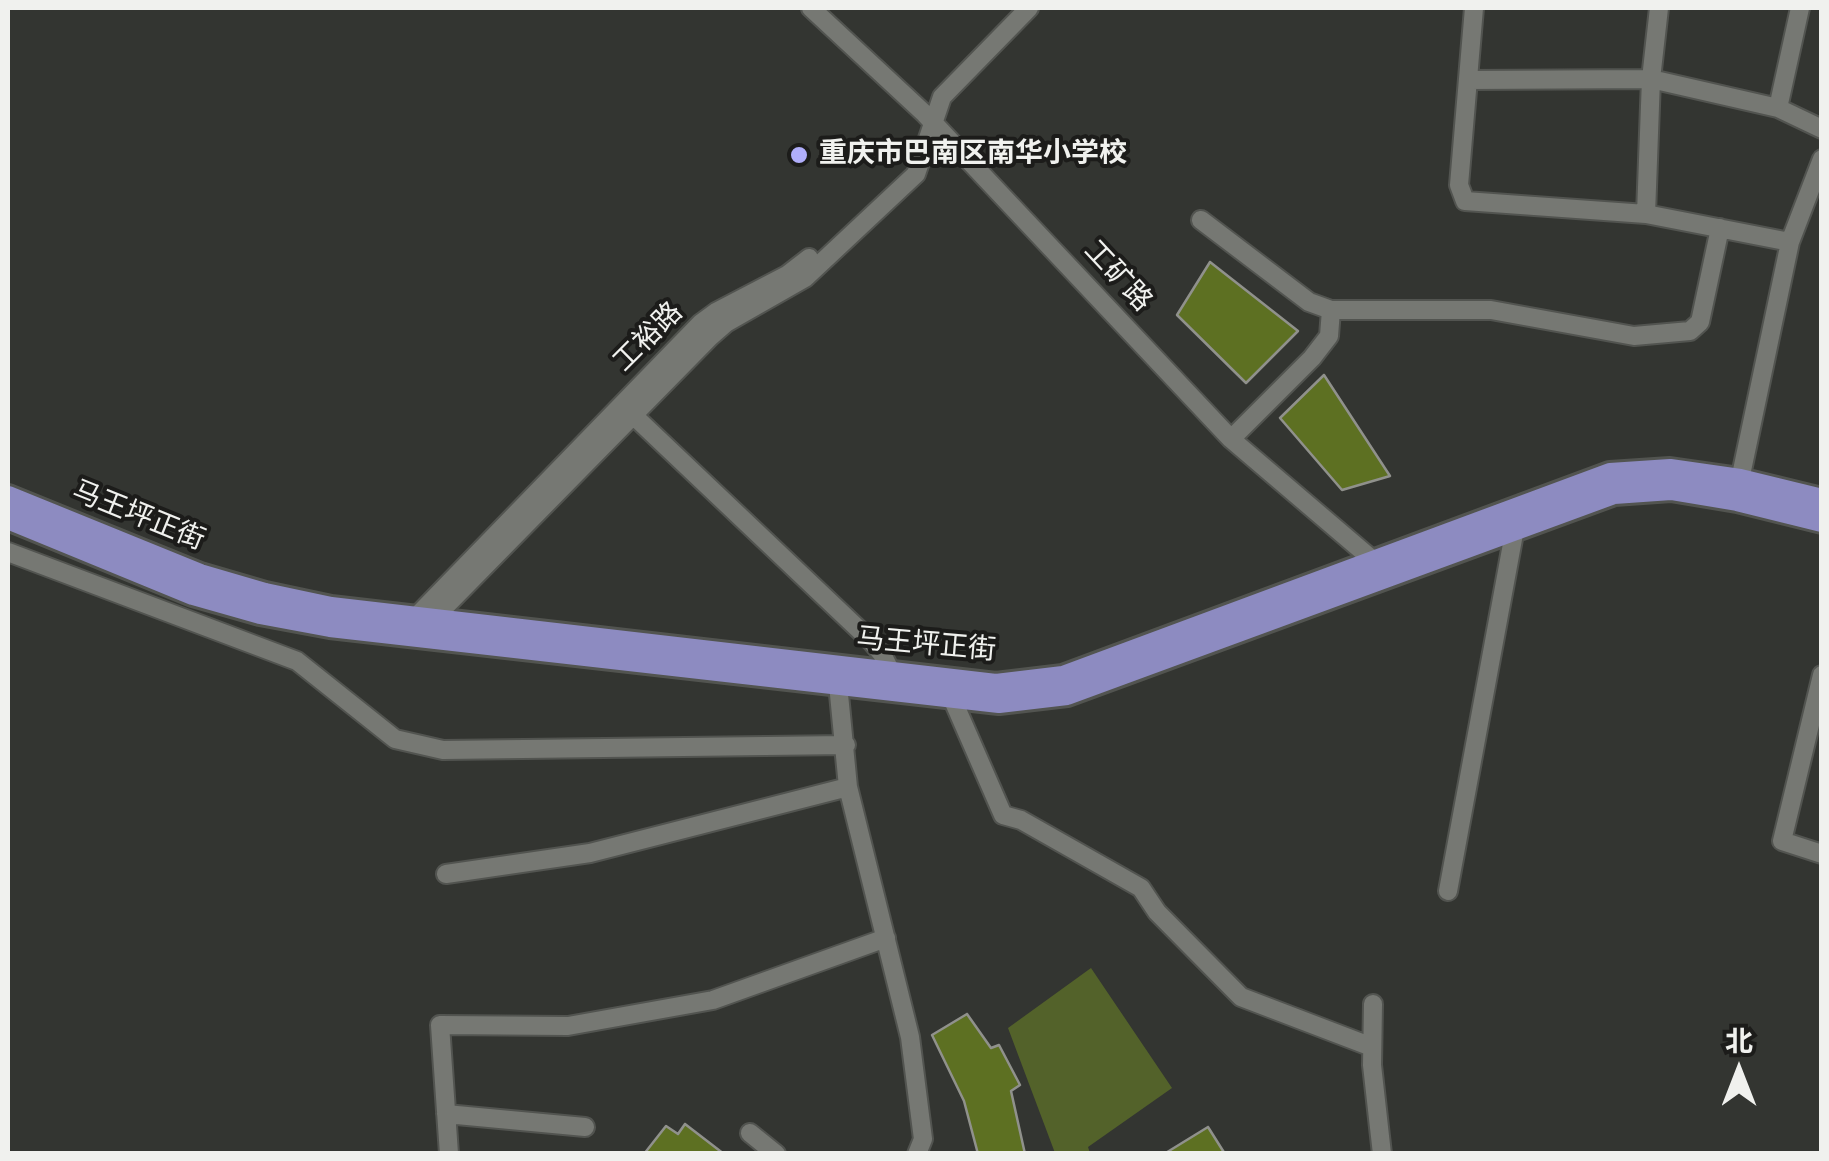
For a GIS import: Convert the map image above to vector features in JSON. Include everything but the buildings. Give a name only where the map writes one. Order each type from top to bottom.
[{"type":"main road","name":"马王坪正街","points":[[8,518],[193,594],[260,613],[330,626],[999,702],[1067,694],[1610,474],[1670,470],[1740,480],[1822,500]]},
{"type":"main road","name":"马王坪正街","points":[[8,497],[200,575],[332,608],[996,685],[1062,677],[1614,493],[1671,489],[1822,521]]},
{"type":"street","name":"工矿路","points":[[812,8],[929,119],[1231,440],[1382,568]]},
{"type":"street","points":[[929,119],[936,87],[1012,8]]},
{"type":"street","points":[[929,119],[942,97],[1029,8]]},
{"type":"street","points":[[1474,8],[1459,185],[1465,201],[1646,214],[1790,242]]},
{"type":"street","points":[[1646,214],[1651,79],[1659,8]]},
{"type":"street","points":[[1778,108],[1800,8]]},
{"type":"street","points":[[1468,80],[1651,79],[1778,108],[1822,128]]},
{"type":"street","name":"工裕路","points":[[423,619],[718,330],[805,278],[916,174],[924,158],[929,119]]},
{"type":"street","name":"工裕路","points":[[423,619],[702,323],[798,268],[908,166],[929,119]]},
{"type":"street","points":[[1740,480],[1790,242],[1822,160]]},
{"type":"street","points":[[1201,220],[1309,302],[1331,310],[1491,310],[1634,336],[1690,330],[1700,322],[1720,228]]},
{"type":"street","points":[[1231,440],[1321,347],[1329,336],[1331,310]]},
{"type":"street","points":[[634,416],[871,640],[892,674]]},
{"type":"street","points":[[1448,891],[1515,528]]},
{"type":"street","points":[[8,552],[297,661],[394,739],[443,750],[846,745]]},
{"type":"street","points":[[1822,675],[1782,841],[1822,854]]},
{"type":"street","points":[[838,684],[848,787],[910,1038],[922,1139],[917,1154]]},
{"type":"street","points":[[952,698],[1002,815],[1022,820],[1140,888],[1157,912],[1241,996],[1372,1047]]},
{"type":"street","points":[[446,874],[590,853],[848,787]]},
{"type":"street","points":[[449,1154],[440,1025],[568,1026],[713,1000],[886,938]]},
{"type":"street","points":[[1373,1004],[1372,1047],[1382,1154]]},
{"type":"street","points":[[446,1114],[585,1126]]},
{"type":"street","points":[[750,1133],[776,1154]]},
{"type":"green space","points":[[1091,968],[1172,1088],[1088,1147],[1090,1153],[1055,1153],[1008,1028]]},
{"type":"place","name":"重庆市巴南区南华小学校","points":[[799,155]]}]
